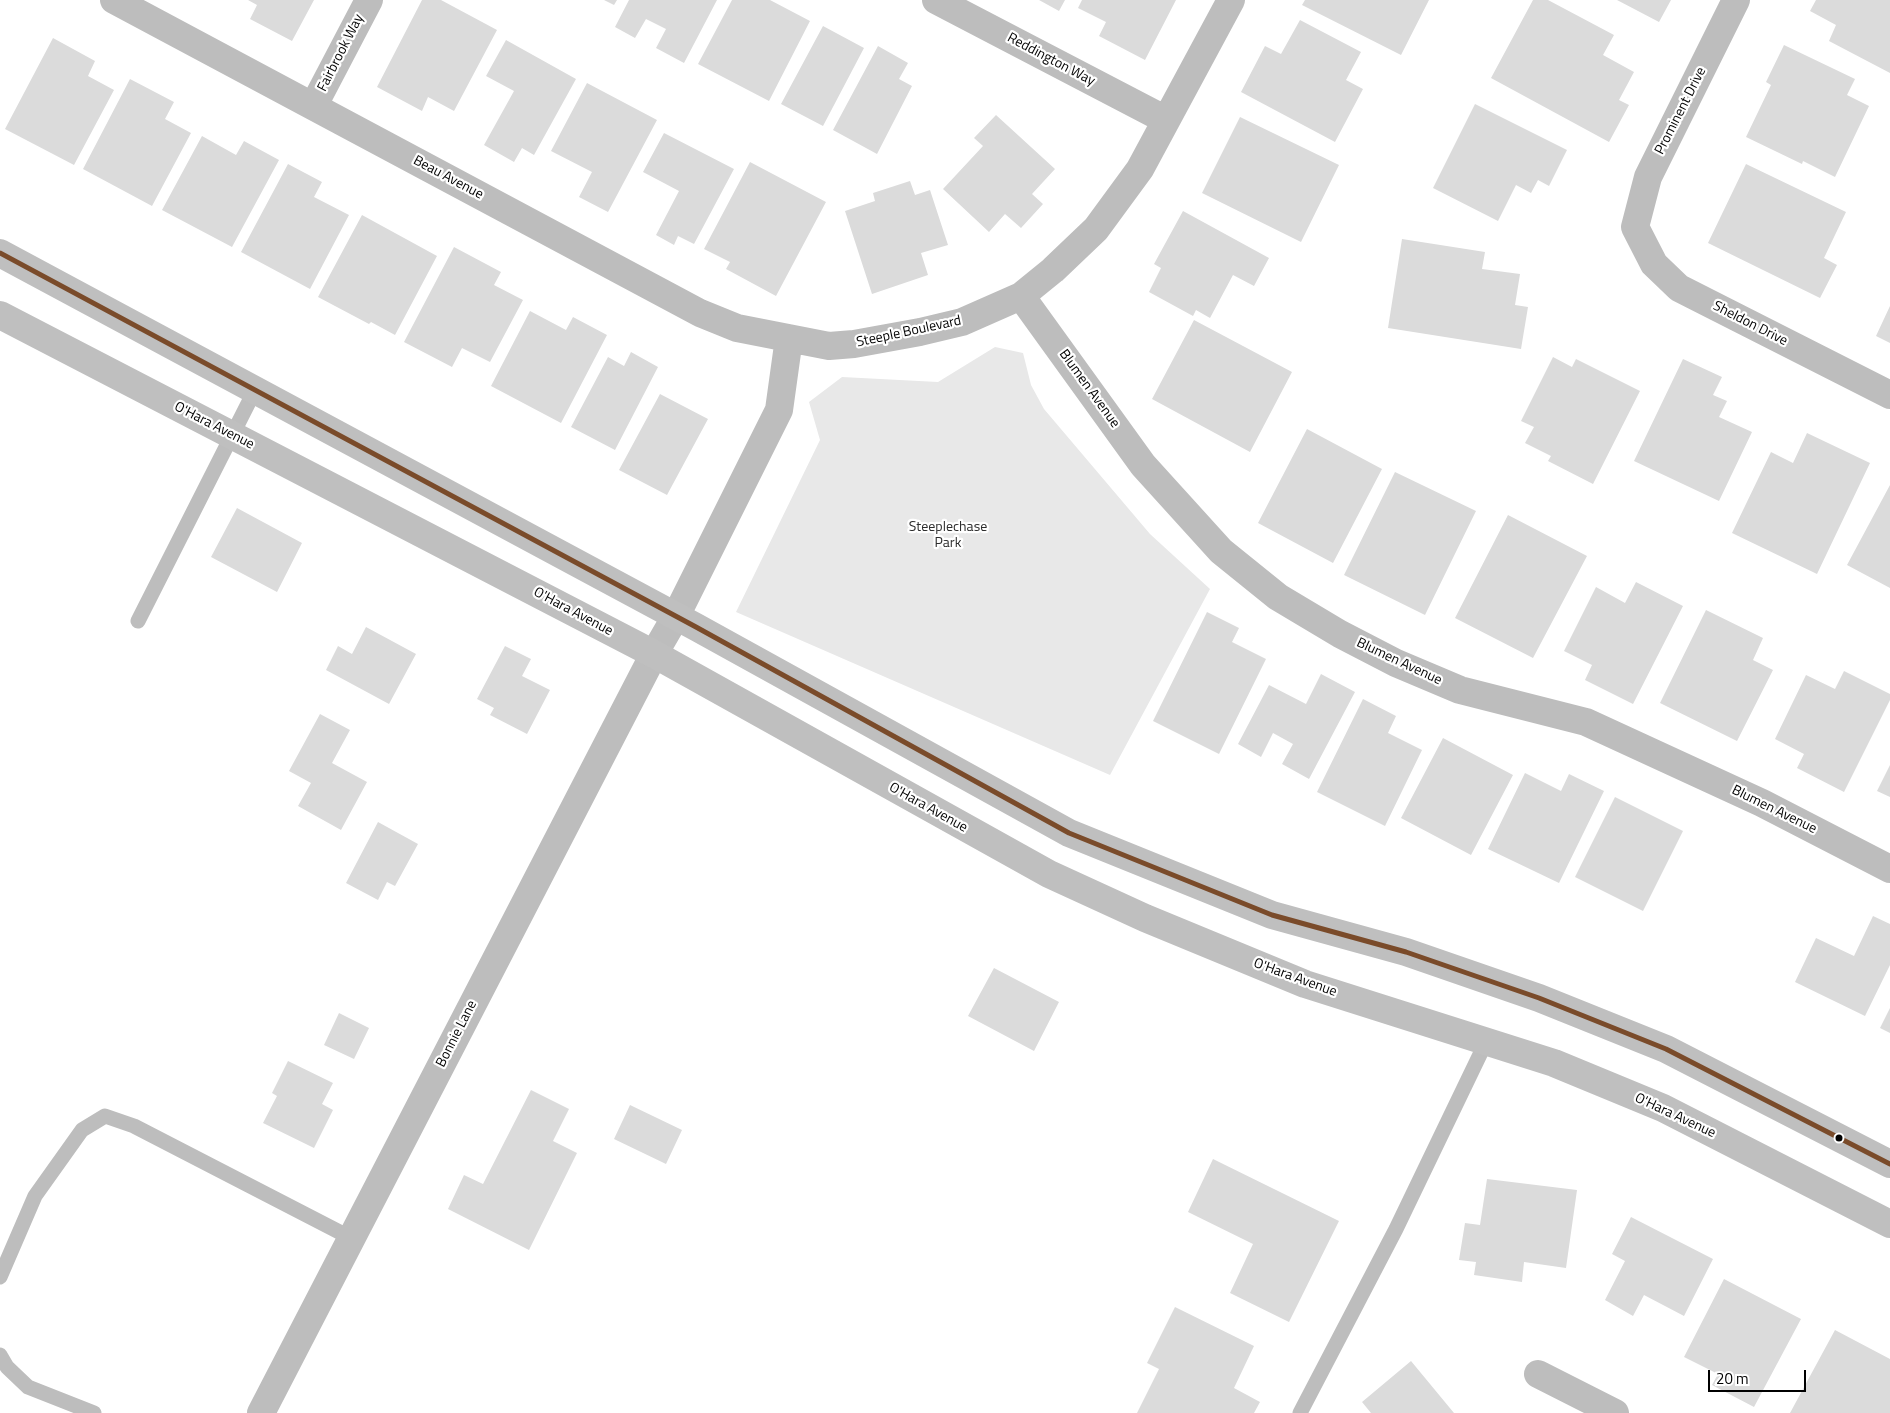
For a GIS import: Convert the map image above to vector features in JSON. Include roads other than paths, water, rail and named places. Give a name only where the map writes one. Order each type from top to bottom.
[{"type":"main road","points":[[0,253],[676,616],[1069,833],[1272,915],[1406,952],[1548,1002],[1666,1049],[1890,1164]]},
{"type":"main road","name":"O'Hara Avenue","points":[[0,315],[654,654],[1048,874],[1161,925],[1305,984],[1554,1064],[1663,1108],[1890,1224]]},
{"type":"street","name":"Beau Avenue","points":[[114,0],[700,313],[737,328],[789,338]]},
{"type":"street","name":"Fairbrook Way","points":[[314,106],[369,0]]},
{"type":"street","name":"Reddington Way","points":[[936,0],[1166,120]]},
{"type":"street","name":"Steeple Boulevard","points":[[789,338],[829,346],[854,344],[962,322],[1021,296],[1053,270],[1096,229],[1140,169],[1230,0]]},
{"type":"street","name":"Prominent Drive","points":[[1635,227],[1648,177],[1736,0]]},
{"type":"street","name":"Sheldon Drive","points":[[1635,227],[1654,264],[1679,288],[1890,395]]},
{"type":"street","name":"Blumen Avenue","points":[[1021,296],[1143,465],[1222,551],[1278,597],[1340,634],[1396,663],[1460,690],[1586,722],[1762,803],[1890,869]]},
{"type":"street","points":[[676,616],[780,410],[789,338]]},
{"type":"street","name":"Bonnie Lane","points":[[261,1413],[654,654],[676,616]]},
{"type":"street","points":[[1538,1374],[1615,1413]]},
{"type":"lane","points":[[138,621],[255,390]]},
{"type":"lane","points":[[1300,1413],[1396,1229],[1486,1042]]},
{"type":"lane","points":[[0,1277],[35,1196],[82,1130],[105,1116],[134,1126],[351,1238]]},
{"type":"lane","points":[[0,1355],[7,1367],[28,1386],[94,1413]]},
{"type":"park label","name":"Steeplechase Park","points":[[948,536]]}]
